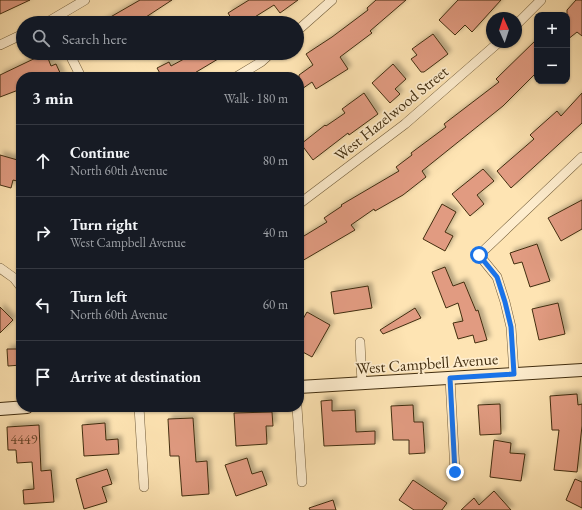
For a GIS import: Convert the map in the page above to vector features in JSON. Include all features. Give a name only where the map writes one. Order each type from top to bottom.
[{"type":"street","points":[[60,16],[85,0]]},
{"type":"street","points":[[304,25],[332,0]]},
{"type":"street","points":[[522,19],[541,0]]},
{"type":"street","points":[[0,45],[16,37]]},
{"type":"street","name":"West Hazelwood Street","points":[[304,200],[405,124],[492,48]]},
{"type":"street","points":[[73,60],[79,72]]},
{"type":"street","points":[[244,72],[263,60]]},
{"type":"street","points":[[514,374],[511,327],[505,302],[497,277],[479,255],[582,157]]},
{"type":"street","points":[[0,268],[16,281]]},
{"type":"street","points":[[360,342],[362,383]]},
{"type":"street","name":"West Campbell Avenue","points":[[304,387],[582,370]]},
{"type":"street","points":[[450,378],[455,472]]},
{"type":"street","points":[[0,409],[16,408]]},
{"type":"street","points":[[139,412],[144,488]]},
{"type":"street","points":[[297,412],[302,482]]},
{"type":"building","points":[[0,0],[30,0],[0,14]]},
{"type":"building","points":[[140,0],[172,0],[148,16],[112,16]]},
{"type":"building","points":[[249,0],[298,0],[280,13],[274,5],[256,16],[230,16],[228,13]]},
{"type":"building","points":[[376,0],[406,0],[370,31],[372,33],[340,57],[348,69],[316,89],[312,82],[304,88],[303,72],[313,65],[306,54],[368,10],[367,8]]},
{"type":"building","points":[[458,0],[501,0],[490,12],[486,12],[486,17],[472,32],[465,25],[455,35],[439,20]]},
{"type":"building","points":[[576,0],[582,0],[582,36],[577,32],[570,38],[570,12],[567,12]]},
{"type":"building","points":[[433,34],[448,54],[424,72],[421,72],[411,59],[417,55],[412,49]]},
{"type":"building","points":[[534,42],[534,75],[503,106],[422,171],[426,177],[403,195],[375,211],[374,209],[351,225],[355,230],[304,260],[304,236],[327,222],[324,218],[342,206],[341,205],[399,171],[396,167],[412,155],[411,153],[446,127],[444,124],[499,82],[496,79]]},
{"type":"building","points":[[31,60],[49,60],[51,66],[56,64],[60,72],[16,72],[16,91],[0,97],[0,75]]},
{"type":"building","points":[[182,60],[216,60],[196,72],[159,72],[157,68],[169,62],[171,66]]},
{"type":"building","points":[[393,64],[406,79],[395,89],[400,94],[390,103],[372,83]]},
{"type":"building","points":[[364,93],[378,114],[349,135],[348,133],[313,160],[304,148],[304,142],[325,125],[326,126],[345,113],[342,109]]},
{"type":"building","points":[[582,93],[582,123],[511,188],[497,171],[534,139],[530,135],[557,111],[561,116]]},
{"type":"building","points":[[0,155],[16,160],[16,181],[13,180],[11,188],[0,185]]},
{"type":"building","points":[[483,169],[494,181],[477,195],[484,204],[470,216],[452,194]]},
{"type":"building","points":[[582,200],[582,229],[561,241],[548,218]]},
{"type":"building","points":[[442,204],[456,212],[445,232],[453,236],[445,251],[423,239]]},
{"type":"building","points":[[537,244],[550,281],[530,287],[522,262],[514,264],[510,253]]},
{"type":"building","points":[[445,267],[453,286],[464,282],[476,311],[478,310],[487,340],[475,343],[473,335],[458,339],[453,323],[463,321],[458,303],[446,308],[432,272]]},
{"type":"building","points":[[368,286],[372,308],[334,314],[331,292]]},
{"type":"building","points":[[558,303],[565,334],[539,340],[532,309]]},
{"type":"building","points":[[0,307],[13,320],[0,333]]},
{"type":"building","points":[[415,308],[421,318],[383,334],[380,330]]},
{"type":"building","points":[[307,312],[330,325],[312,357],[304,353],[304,317]]},
{"type":"building","points":[[7,349],[16,349],[16,365],[8,366]]},
{"type":"building","points":[[577,394],[578,405],[582,404],[582,426],[577,472],[554,470],[559,430],[552,430],[550,396]]},
{"type":"building","points":[[332,400],[332,411],[355,410],[356,432],[375,431],[375,444],[324,446],[321,401]]},
{"type":"building","points":[[500,404],[501,434],[480,435],[478,405]]},
{"type":"building","points":[[413,405],[414,422],[423,422],[425,453],[409,454],[409,440],[393,440],[391,406]]},
{"type":"building","points":[[272,412],[273,426],[266,426],[267,444],[236,446],[234,413]]},
{"type":"building","points":[[193,418],[196,462],[207,461],[209,494],[182,496],[179,456],[170,456],[168,419]]},
{"type":"building","points":[[105,423],[106,440],[118,439],[119,454],[84,456],[82,425]]},
{"type":"building","points":[[39,425],[41,471],[51,470],[54,502],[24,504],[23,490],[34,489],[32,462],[17,463],[16,450],[8,450],[7,427]]},
{"type":"building","points":[[494,440],[511,443],[510,453],[525,454],[521,481],[490,477]]},
{"type":"building","points":[[247,458],[252,474],[262,471],[267,485],[236,496],[225,465]]},
{"type":"building","points":[[107,469],[112,484],[102,487],[107,502],[84,509],[76,479]]},
{"type":"building","points":[[575,479],[582,482],[582,508],[566,500]]},
{"type":"building","points":[[413,480],[447,503],[442,510],[414,510],[399,500]]},
{"type":"building","points":[[494,491],[511,510],[461,510],[474,498],[479,505]]},
{"type":"building","points":[[333,500],[336,510],[310,510],[309,508]]},
{"type":"route","points":[[455,472],[450,378],[514,374],[511,327],[505,302],[497,277],[479,255]]}]
